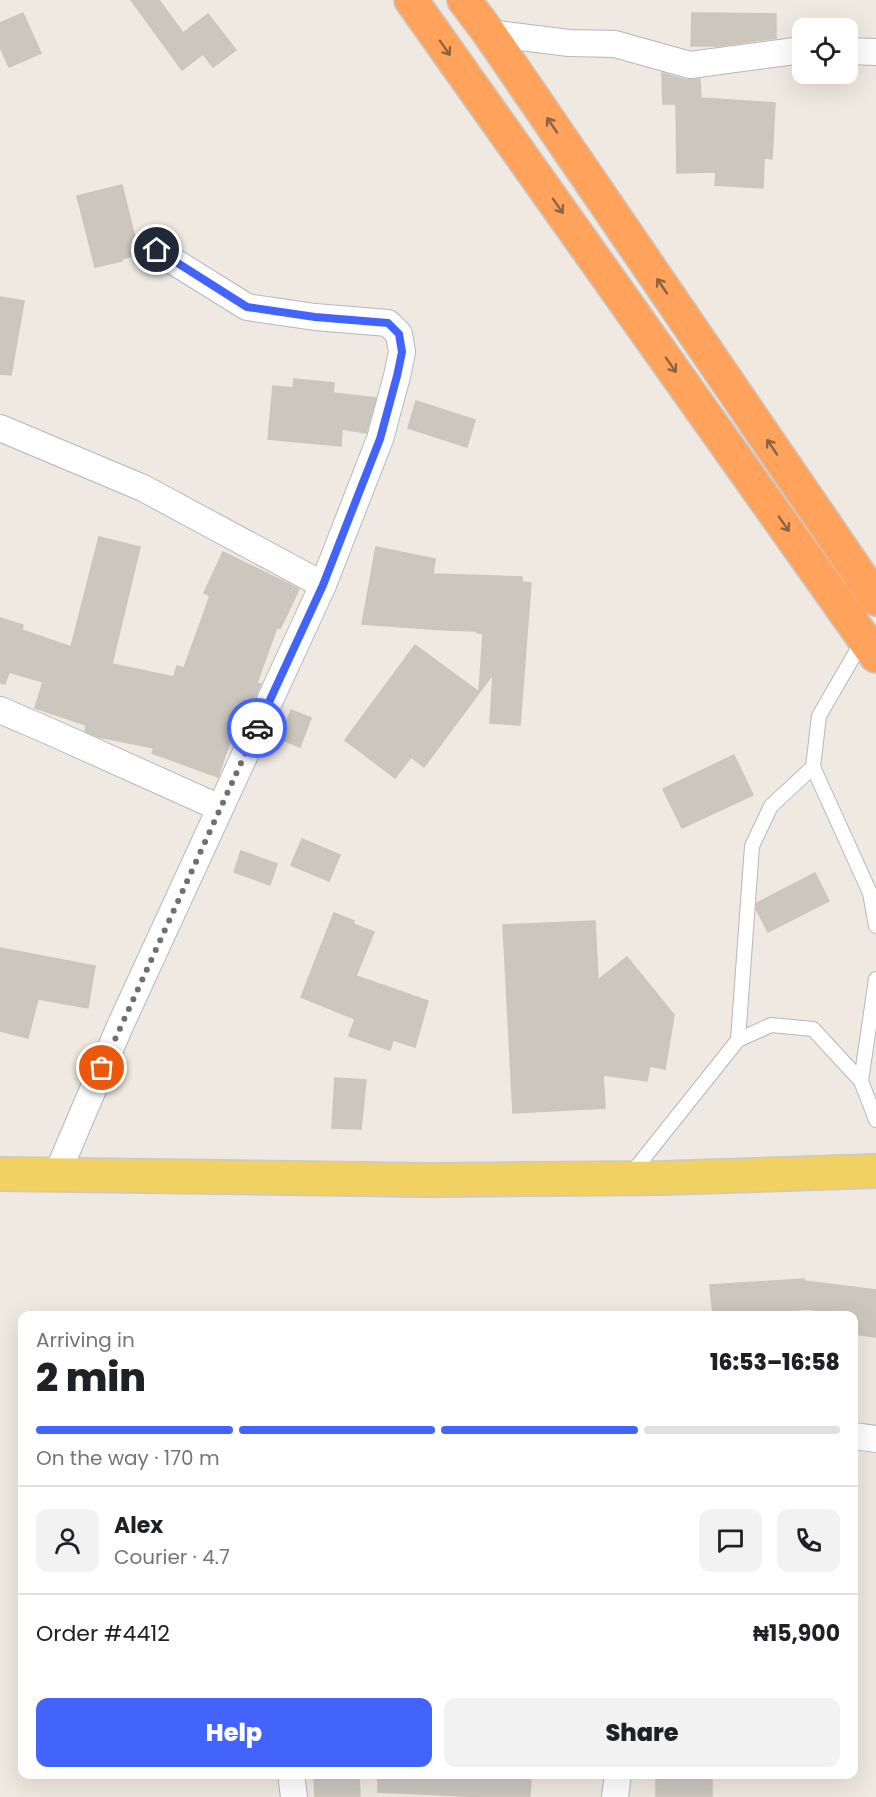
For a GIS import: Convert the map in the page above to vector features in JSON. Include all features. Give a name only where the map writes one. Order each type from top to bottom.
[{"type":"highway","points":[[411,0],[870,647]]},
{"type":"highway","points":[[464,0],[489,33],[876,599]]},
{"type":"main road","points":[[0,1174],[416,1180],[628,1178],[876,1171]]},
{"type":"street","points":[[489,33],[569,43],[615,44],[690,65],[792,51]]},
{"type":"street","points":[[858,51],[876,52]]},
{"type":"street","points":[[57,1174],[120,1026],[323,585],[380,439],[402,352],[399,334],[388,323],[315,317],[247,307],[157,250]]},
{"type":"street","points":[[0,428],[143,488],[323,585]]},
{"type":"street","points":[[0,710],[220,808]]},
{"type":"street","points":[[858,1437],[876,1439]]},
{"type":"street","points":[[292,1779],[294,1797]]},
{"type":"street","points":[[615,1797],[617,1779]]},
{"type":"lane","points":[[870,647],[819,716],[813,768],[870,893],[876,926]]},
{"type":"lane","points":[[738,1040],[752,846],[771,806],[813,768]]},
{"type":"lane","points":[[861,1081],[876,979]]},
{"type":"lane","points":[[628,1178],[738,1040],[771,1024],[813,1029],[861,1081],[876,1120]]},
{"type":"building","points":[[131,0],[159,0],[183,33],[208,14],[236,50],[213,67],[203,54],[182,70]]},
{"type":"building","points":[[23,13],[41,53],[9,67],[0,47],[0,23]]},
{"type":"building","points":[[692,13],[776,14],[776,38],[718,46],[691,46]]},
{"type":"building","points":[[662,73],[686,80],[700,79],[701,98],[775,103],[772,159],[764,158],[763,188],[715,185],[716,172],[677,173],[676,104],[663,104]]},
{"type":"building","points":[[122,185],[139,254],[122,259],[122,261],[95,267],[77,196]]},
{"type":"building","points":[[0,297],[24,301],[11,375],[0,374]]},
{"type":"building","points":[[294,379],[334,383],[333,393],[376,398],[366,433],[342,429],[341,446],[268,439],[273,386],[293,388]]},
{"type":"building","points":[[416,401],[475,420],[467,447],[408,428]]},
{"type":"building","points":[[99,537],[140,547],[112,664],[174,677],[177,666],[184,668],[210,596],[204,593],[223,552],[299,589],[280,629],[277,627],[257,683],[261,684],[249,709],[242,707],[218,777],[152,753],[154,748],[99,737],[85,731],[86,725],[35,708],[43,682],[9,672],[5,684],[0,683],[0,618],[23,625],[22,630],[71,647]]},
{"type":"building","points":[[376,547],[435,559],[433,574],[522,577],[522,582],[531,583],[520,725],[490,723],[493,674],[424,767],[411,757],[395,778],[345,740],[415,645],[479,692],[483,633],[362,624]]},
{"type":"building","points":[[291,710],[311,718],[300,747],[280,739]]},
{"type":"building","points":[[734,755],[753,795],[682,828],[663,789]]},
{"type":"building","points":[[302,839],[340,855],[329,881],[291,865]]},
{"type":"building","points":[[241,851],[277,864],[270,885],[234,872]]},
{"type":"building","points":[[815,873],[829,901],[768,932],[756,909],[757,903]]},
{"type":"building","points":[[334,913],[374,932],[356,976],[428,1001],[415,1047],[393,1040],[390,1050],[349,1036],[355,1019],[301,997]]},
{"type":"building","points":[[595,921],[598,980],[627,957],[674,1015],[665,1069],[650,1066],[647,1081],[603,1075],[605,1108],[513,1113],[503,925]]},
{"type":"building","points":[[0,948],[95,966],[88,1008],[38,999],[28,1038],[0,1031]]},
{"type":"building","points":[[335,1078],[366,1080],[361,1129],[332,1128]]},
{"type":"building","points":[[804,1279],[804,1281],[876,1290],[876,1337],[858,1335],[858,1311],[812,1311],[812,1309],[713,1311],[710,1285]]},
{"type":"building","points":[[314,1779],[359,1779],[360,1797],[315,1797]]},
{"type":"building","points":[[378,1779],[531,1779],[530,1797],[378,1792]]},
{"type":"building","points":[[656,1779],[712,1779],[712,1797],[656,1797]]},
{"type":"way so far","points":[[102,1068],[257,728]]},
{"type":"route","points":[[157,250],[247,307],[315,317],[388,323],[399,334],[402,352],[380,439],[323,585],[257,728]]}]
